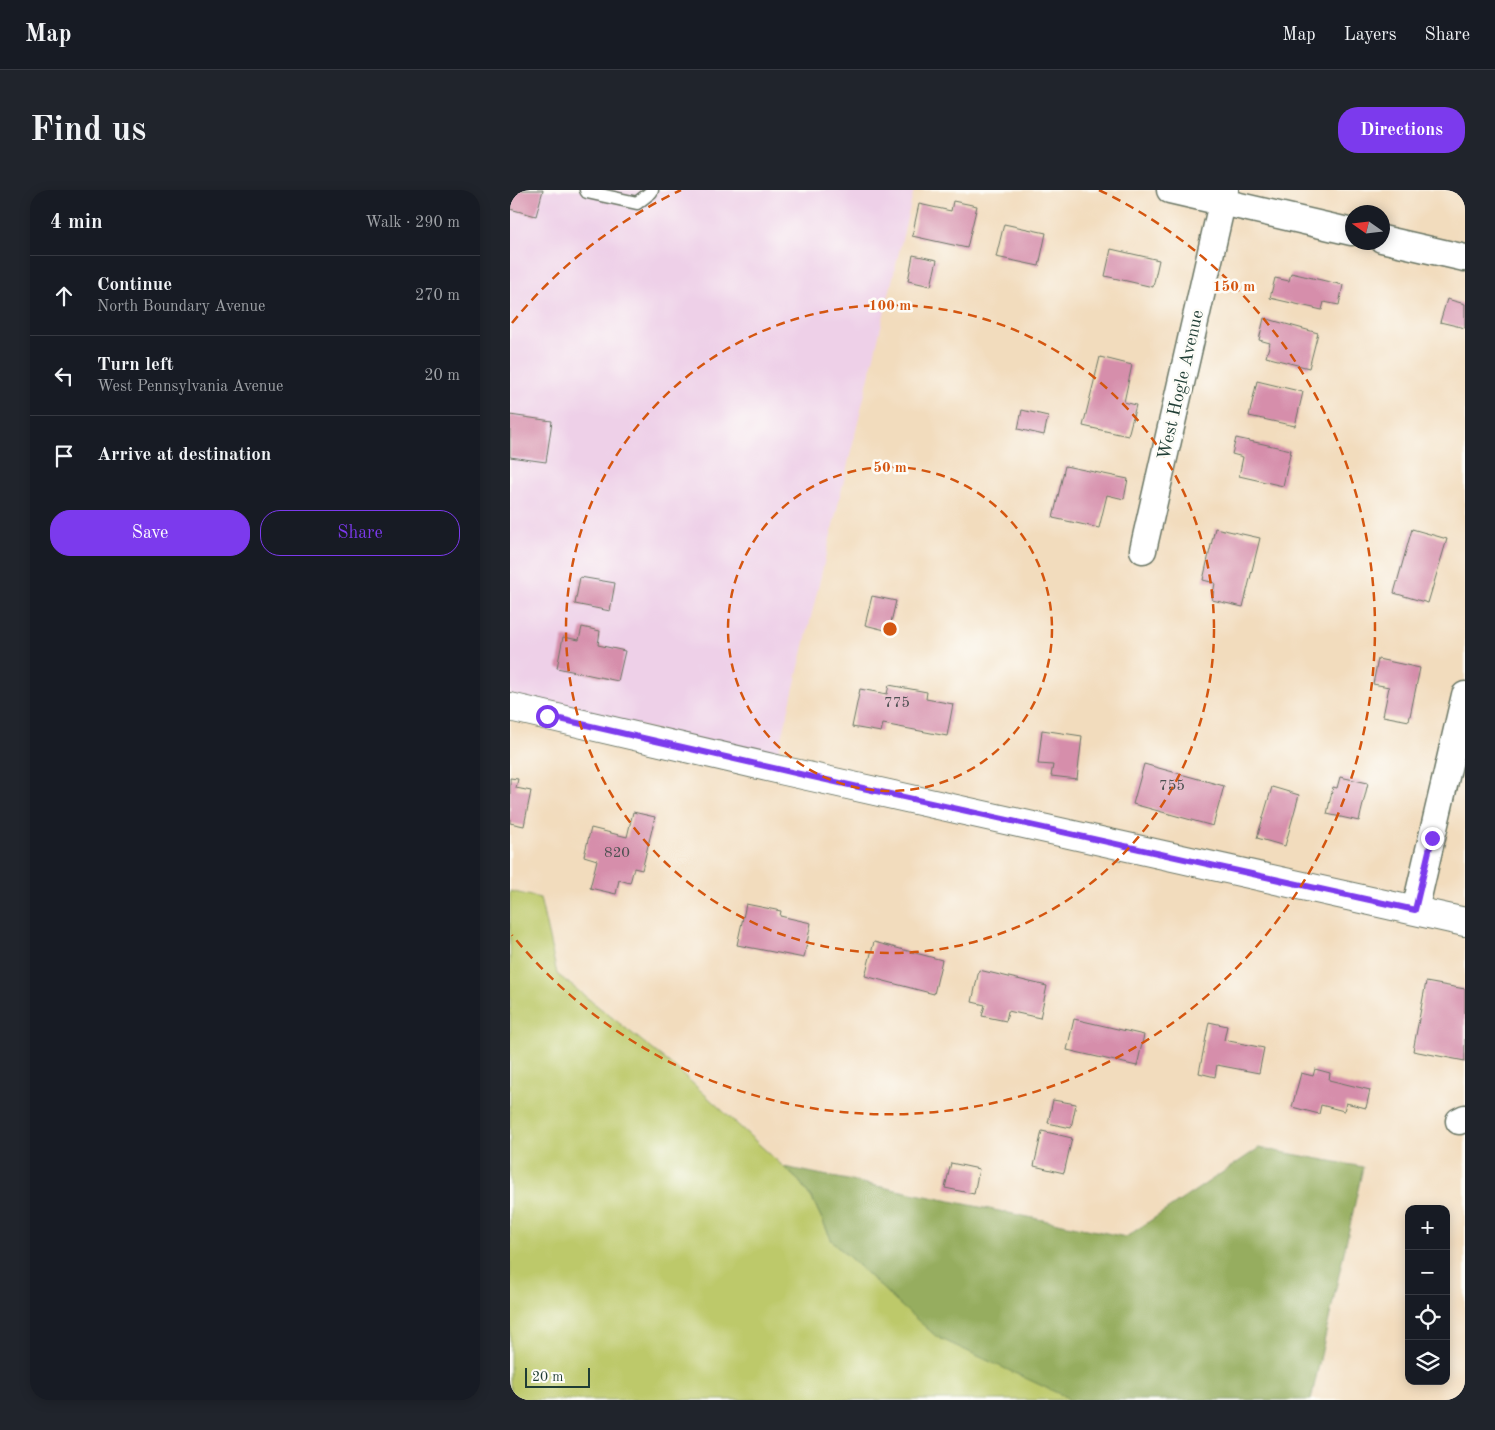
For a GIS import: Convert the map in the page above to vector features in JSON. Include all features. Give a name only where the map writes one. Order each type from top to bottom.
[{"type":"street","points":[[1170,190],[1224,196],[1345,230]]},
{"type":"street","name":"West Hogle Avenue","points":[[1143,550],[1224,196]]},
{"type":"street","points":[[1390,241],[1465,258]]},
{"type":"street","points":[[1415,910],[1465,695]]},
{"type":"street","points":[[510,707],[804,775],[1465,922]]},
{"type":"lane","points":[[586,190],[587,192],[637,202],[652,190]]},
{"type":"shaded area","points":[[510,190],[914,190],[777,758],[510,696]]},
{"type":"green space","points":[[510,891],[540,898],[557,974],[676,1068],[799,1181],[813,1200],[832,1241],[899,1304],[1069,1400],[510,1400]]},
{"type":"green space","points":[[1259,1148],[1363,1167],[1311,1400],[1069,1400],[937,1337],[832,1241],[813,1200],[799,1181],[784,1167],[1126,1237]]},
{"type":"building","points":[[510,190],[543,190],[536,216],[510,209]]},
{"type":"building","points":[[953,201],[977,206],[967,248],[912,236],[919,204],[951,211]]},
{"type":"building","points":[[1004,224],[1046,233],[1039,266],[996,257]]},
{"type":"building","points":[[1111,249],[1159,260],[1153,287],[1105,276]]},
{"type":"building","points":[[913,255],[937,260],[931,286],[908,281]]},
{"type":"building","points":[[1291,273],[1343,285],[1339,305],[1324,302],[1322,310],[1270,298],[1275,278],[1289,281]]},
{"type":"building","points":[[1447,299],[1465,304],[1465,328],[1440,322]]},
{"type":"building","points":[[1264,318],[1318,333],[1309,368],[1266,357],[1270,343],[1259,340]]},
{"type":"building","points":[[1100,357],[1132,365],[1124,402],[1136,405],[1128,436],[1083,426]]},
{"type":"building","points":[[1257,381],[1303,392],[1295,426],[1249,416]]},
{"type":"building","points":[[1022,410],[1048,416],[1044,435],[1018,429]]},
{"type":"building","points":[[510,415],[552,421],[546,462],[510,457]]},
{"type":"building","points":[[1236,438],[1291,450],[1283,486],[1239,476],[1243,457],[1232,454]]},
{"type":"building","points":[[1065,466],[1128,479],[1124,499],[1107,495],[1099,528],[1053,518]]},
{"type":"building","points":[[1215,528],[1260,538],[1243,607],[1212,600],[1215,583],[1203,580]]},
{"type":"building","points":[[1412,529],[1447,539],[1428,603],[1394,593]]},
{"type":"building","points":[[580,577],[615,583],[610,611],[575,604]]},
{"type":"building","points":[[872,596],[896,601],[889,631],[865,625]]},
{"type":"building","points":[[582,627],[600,631],[598,645],[625,651],[618,681],[557,668],[563,637],[579,640]]},
{"type":"building","points":[[1378,659],[1420,668],[1409,721],[1383,716],[1389,687],[1373,684]]},
{"type":"building","points":[[889,685],[927,692],[926,699],[953,704],[947,736],[883,724],[881,732],[852,727],[860,689],[887,694]]},
{"type":"building","points":[[1042,730],[1082,736],[1077,779],[1051,776],[1053,765],[1038,764]]},
{"type":"building","points":[[1144,764],[1224,786],[1213,826],[1133,804]]},
{"type":"building","points":[[1340,777],[1368,783],[1359,821],[1327,814],[1333,787],[1337,788]]},
{"type":"building","points":[[510,778],[518,779],[516,788],[531,791],[524,826],[510,823]]},
{"type":"building","points":[[1272,787],[1299,795],[1285,846],[1257,838]]},
{"type":"building","points":[[633,812],[655,817],[642,870],[634,868],[630,883],[619,880],[616,894],[590,888],[597,860],[584,856],[591,828],[627,837]]},
{"type":"building","points":[[746,904],[781,911],[780,916],[811,923],[804,958],[737,945]]},
{"type":"building","points":[[874,942],[942,960],[934,994],[865,976]]},
{"type":"building","points":[[979,970],[1047,986],[1040,1018],[1008,1011],[1006,1021],[982,1016],[985,1005],[972,1002]]},
{"type":"building","points":[[1426,982],[1465,989],[1465,1061],[1413,1051]]},
{"type":"building","points":[[1074,1019],[1144,1035],[1137,1066],[1067,1050]]},
{"type":"building","points":[[1209,1022],[1227,1026],[1224,1040],[1264,1048],[1259,1073],[1217,1065],[1215,1077],[1199,1073]]},
{"type":"building","points":[[1315,1069],[1330,1073],[1329,1080],[1370,1090],[1366,1108],[1346,1103],[1344,1111],[1321,1105],[1319,1114],[1292,1107],[1301,1073],[1313,1076]]},
{"type":"building","points":[[1053,1100],[1076,1104],[1071,1128],[1048,1123]]},
{"type":"building","points":[[1042,1131],[1072,1138],[1064,1173],[1034,1166]]},
{"type":"building","points":[[951,1163],[979,1169],[974,1194],[945,1188]]},
{"type":"route","points":[[547,716],[804,775],[1415,910],[1432,838]]}]
